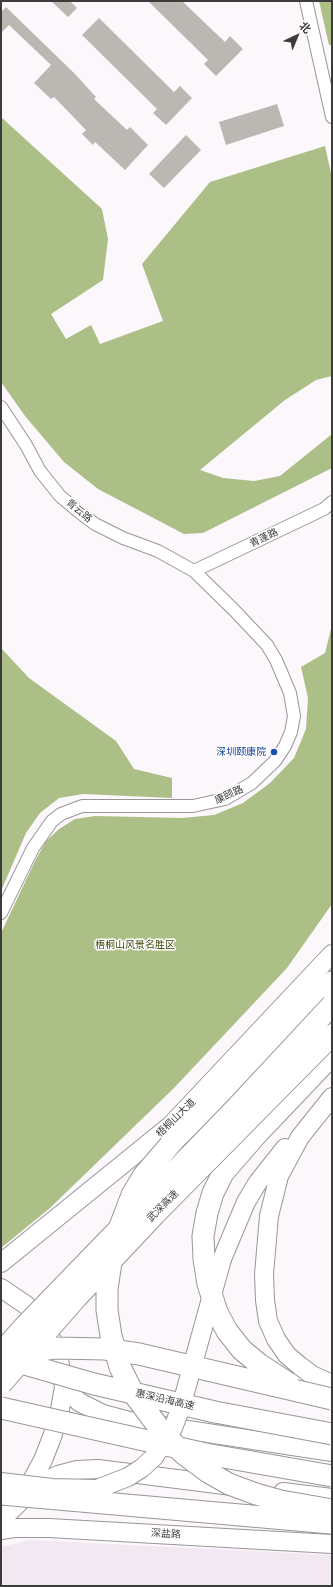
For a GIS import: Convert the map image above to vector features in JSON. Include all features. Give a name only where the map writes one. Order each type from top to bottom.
[{"type":"highway","points":[[332,982],[259,1058],[175,1140],[144,1175],[132,1195],[114,1242],[107,1289],[107,1310],[111,1336],[120,1367],[133,1393],[163,1433],[184,1454],[208,1472],[229,1484],[281,1501],[332,1510]]},
{"type":"highway","name":"武深高速","points":[[1,1353],[23,1328],[241,1102],[332,1005]]},
{"type":"highway","name":"武深高速","points":[[1,1384],[76,1298],[155,1214],[332,1035]]},
{"type":"highway","points":[[332,1055],[256,1135],[223,1173],[213,1193],[207,1213],[203,1236],[204,1259],[208,1284],[217,1312],[227,1330],[242,1350],[274,1375],[294,1386],[332,1399]]},
{"type":"highway","points":[[1,1357],[30,1351],[56,1348],[105,1349],[139,1354],[332,1399]]},
{"type":"highway","name":"惠深沿海高速","points":[[1,1357],[94,1384],[200,1409],[332,1434]]},
{"type":"highway","points":[[1,1408],[206,1454],[332,1476]]},
{"type":"highway","points":[[10,1498],[332,1522]]},
{"type":"main road","name":"梧桐山大道","points":[[1,1262],[171,1125],[332,954]]},
{"type":"main road","points":[[1,1482],[52,1488],[97,1488],[128,1477],[142,1468],[154,1457],[173,1428],[181,1407],[222,1259],[237,1221],[258,1182],[290,1143],[329,1101]]},
{"type":"main road","points":[[329,1101],[300,1136],[279,1176],[269,1216],[264,1274],[267,1314],[276,1339],[287,1355],[300,1366],[312,1375],[332,1384]]},
{"type":"main road","points":[[1,1288],[26,1305],[41,1322],[52,1340],[59,1360],[64,1387],[60,1415],[43,1460],[10,1498],[1,1520]]},
{"type":"main road","points":[[64,1387],[79,1402],[103,1414],[128,1421],[332,1452]]},
{"type":"main road","points":[[10,1498],[58,1475],[77,1470],[98,1469],[332,1498]]},
{"type":"main road","name":"深盐路","points":[[1,1530],[14,1528],[50,1528],[332,1544]]},
{"type":"street","points":[[306,1],[332,117]]},
{"type":"street","name":"青云路","points":[[1,407],[40,471],[60,496],[95,524],[123,538],[158,551],[194,571]]},
{"type":"street","name":"青蓬路","points":[[194,571],[324,509],[332,502]]},
{"type":"street","name":"康颐路","points":[[1,913],[33,848],[48,826],[61,814],[82,806],[182,807],[225,799],[238,793],[264,774],[285,746],[291,732],[294,711],[290,692],[276,660],[267,645],[194,571]]},
{"type":"shaded area","points":[[29,1540],[332,1555],[332,1586],[1,1586],[1,1547]]},
{"type":"green space","points":[[319,1],[332,1],[332,45],[329,45]]},
{"type":"green space","points":[[1,117],[102,209],[108,239],[103,280],[51,314],[66,339],[91,325],[100,344],[163,321],[142,264],[210,182],[325,146],[332,178],[332,376],[316,380],[285,400],[200,470],[223,478],[254,481],[280,476],[332,434],[332,468],[203,533],[184,534],[98,489],[64,462],[25,416],[1,382]]},
{"type":"green space","name":"梧桐山风景名胜区","points":[[332,625],[332,904],[287,968],[174,1088],[50,1208],[1,1248],[1,933],[35,861],[46,841],[59,829],[75,819],[95,816],[182,818],[214,815],[243,803],[270,783],[294,758],[306,729],[308,698],[301,667],[325,653]]},
{"type":"green space","points":[[1,648],[29,678],[116,741],[134,769],[172,778],[172,798],[83,794],[59,798],[40,813],[26,833],[1,891]]},
{"type":"building","points":[[51,1],[70,1],[77,8],[68,17]]},
{"type":"building","points":[[148,1],[182,1],[225,42],[230,36],[243,49],[216,76],[204,64],[208,60]]},
{"type":"building","points":[[6,7],[75,74],[96,97],[94,99],[127,130],[130,127],[148,145],[125,170],[95,142],[93,145],[82,134],[86,130],[54,97],[51,99],[34,83],[51,65],[9,25],[1,33],[1,12]]},
{"type":"building","points":[[99,18],[174,92],[180,86],[192,98],[166,125],[153,113],[157,109],[82,35]]},
{"type":"building","points":[[277,104],[284,126],[226,145],[219,122]]},
{"type":"building","points":[[186,135],[201,150],[164,188],[149,174]]},
{"type":"place","name":"深圳颐康院","points":[[274,752]]}]
